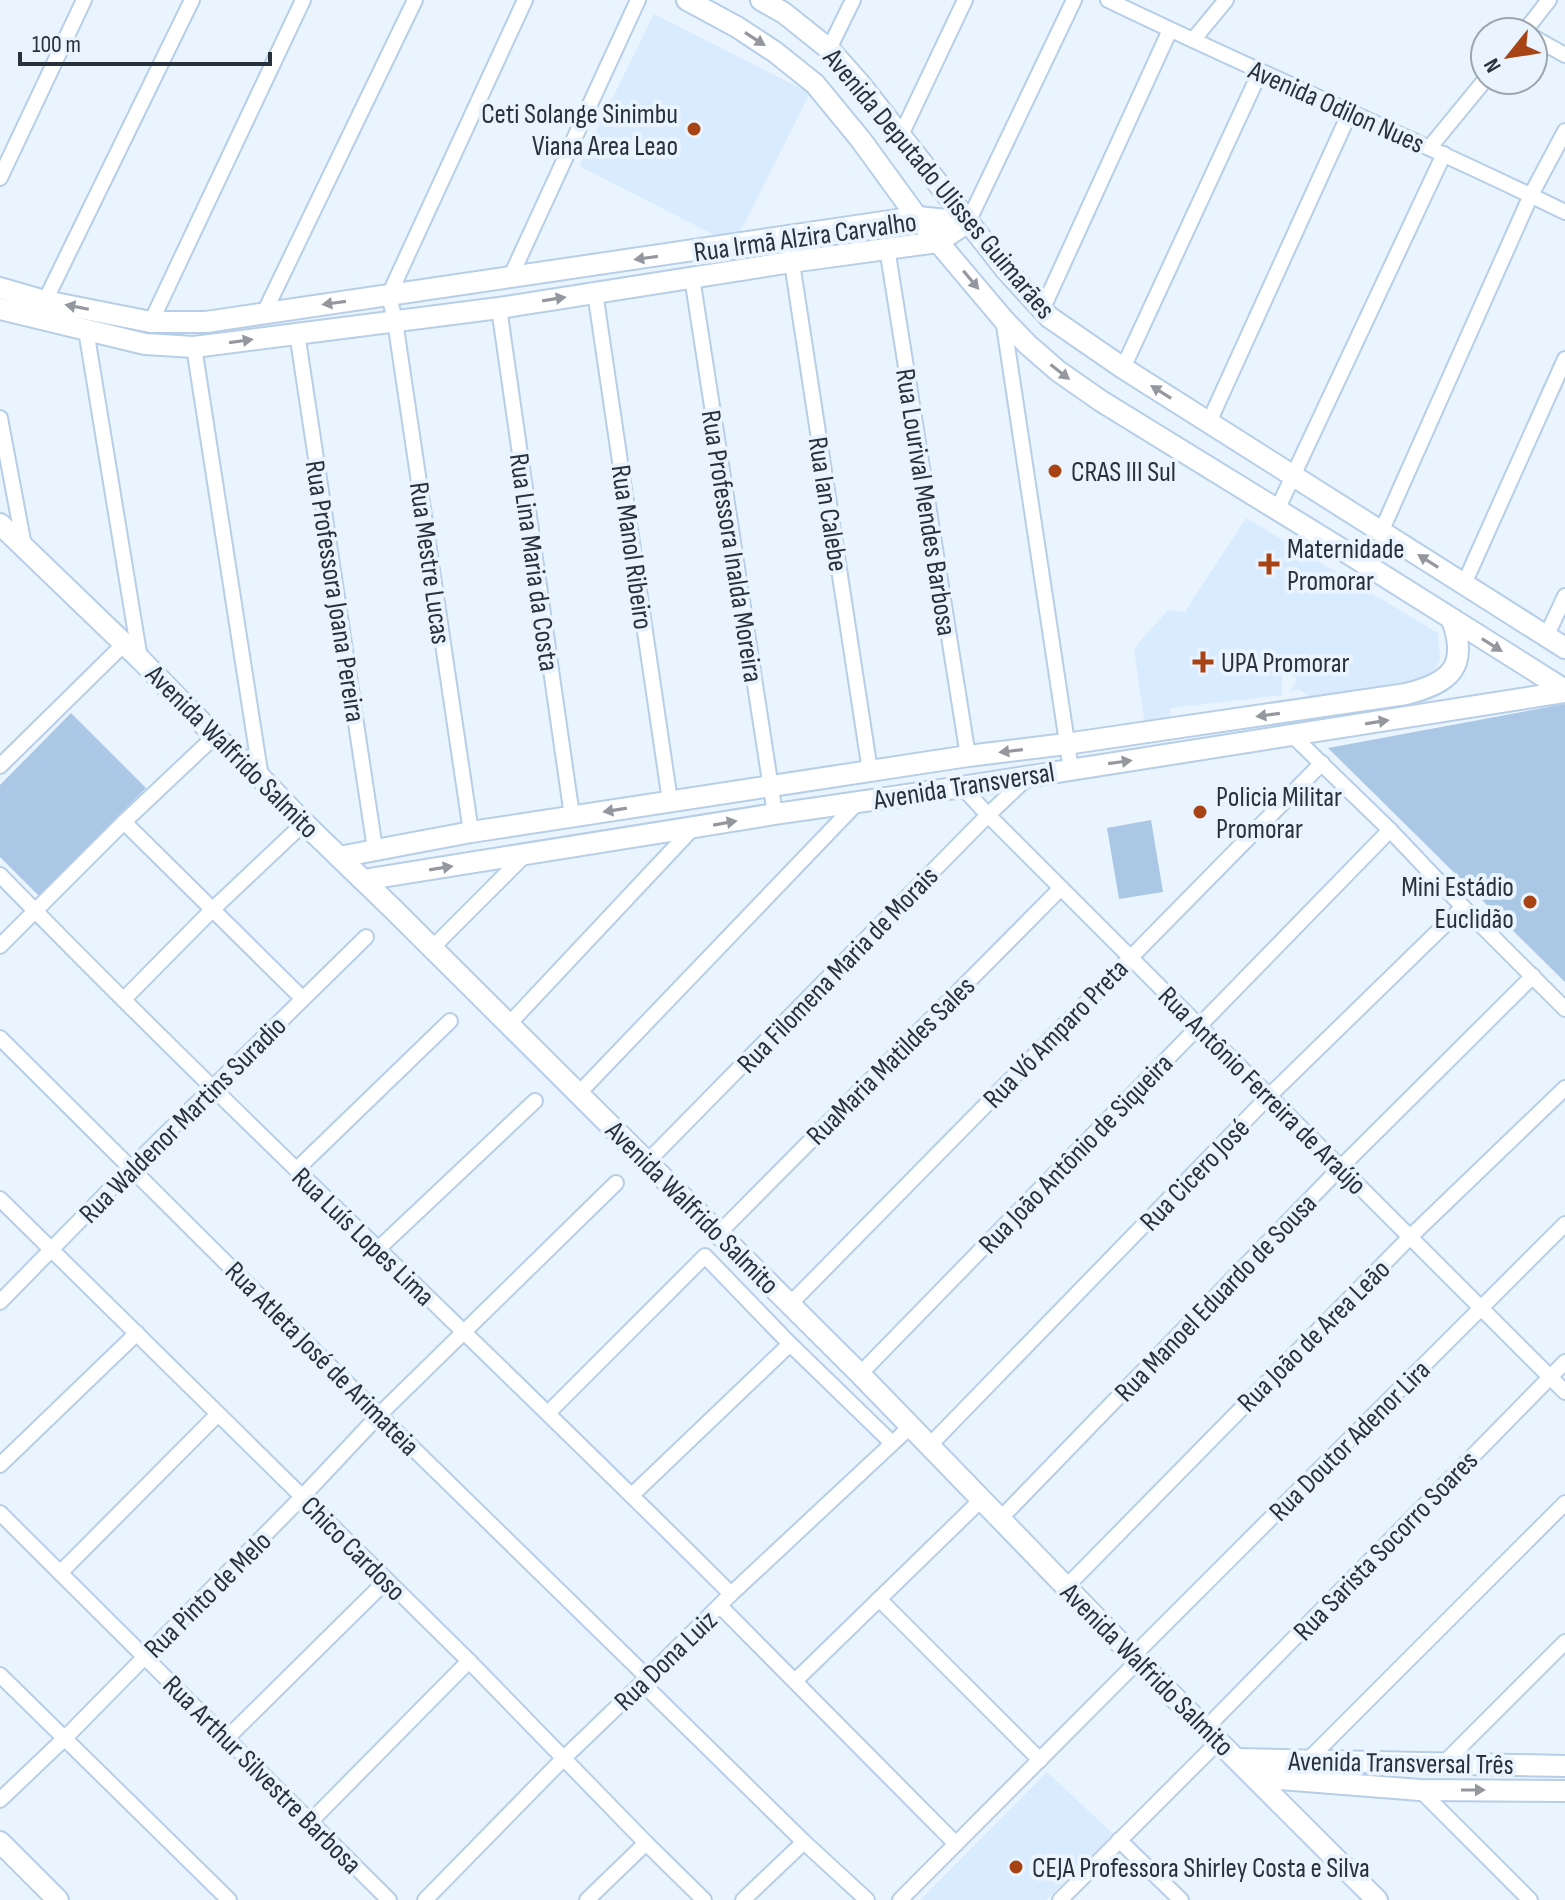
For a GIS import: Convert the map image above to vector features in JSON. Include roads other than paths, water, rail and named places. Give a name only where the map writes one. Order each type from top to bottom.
[{"type":"street","points":[[0,178],[84,0]]},
{"type":"street","points":[[45,301],[192,0]]},
{"type":"street","points":[[151,322],[303,0]]},
{"type":"street","points":[[264,313],[415,0]]},
{"type":"street","points":[[389,295],[525,0]]},
{"type":"street","points":[[510,278],[638,0]]},
{"type":"street","name":"Avenida Deputado Ulisses Guimarães","points":[[687,0],[762,43],[815,84],[861,140],[917,217],[1003,319],[1058,371],[1101,401],[1565,691]]},
{"type":"street","name":"Avenida Deputado Ulisses Guimarães","points":[[761,0],[784,13],[829,49],[901,135],[1006,270],[1049,317],[1123,368],[1565,648]]},
{"type":"street","points":[[829,49],[853,0]]},
{"type":"street","points":[[901,135],[965,0]]},
{"type":"street","points":[[968,222],[1074,0]]},
{"type":"street","name":"Avenida Odilon Nues","points":[[1108,0],[1565,212]]},
{"type":"street","points":[[1193,40],[1226,0]]},
{"type":"street","points":[[1536,16],[1549,0]]},
{"type":"street","points":[[1042,310],[1170,30]]},
{"type":"street","points":[[1123,368],[1260,72]]},
{"type":"street","points":[[1277,510],[1437,151],[1474,96]]},
{"type":"street","points":[[1209,422],[1350,112]]},
{"type":"street","points":[[1381,532],[1531,195],[1565,131]]},
{"type":"street","name":"Rua Irmã Alzira Carvalho","points":[[0,288],[45,301],[151,322],[206,322],[917,217],[968,222]]},
{"type":"street","name":"Rua Irmã Alzira Carvalho","points":[[0,309],[145,344],[194,347],[499,308],[938,242],[968,222]]},
{"type":"street","name":"Rua Ian Calebe","points":[[788,237],[870,771]]},
{"type":"street","name":"Rua Lourival Mendes Barbosa","points":[[887,248],[968,756]]},
{"type":"street","name":"Rua Professora Inalda Moreira","points":[[692,277],[775,814]]},
{"type":"street","name":"Rua Manol Ribeiro","points":[[595,292],[670,801]]},
{"type":"street","name":"Rua Mestre Lucas","points":[[389,295],[471,832]]},
{"type":"street","name":"Rua Lina Maria da Costa","points":[[499,308],[572,816]]},
{"type":"street","points":[[1003,319],[1071,769]]},
{"type":"street","points":[[86,330],[140,659]]},
{"type":"street","name":"Rua Professora Joana Pereira","points":[[297,333],[375,849]]},
{"type":"street","points":[[194,347],[261,778]]},
{"type":"street","points":[[1464,584],[1565,359]]},
{"type":"street","points":[[0,418],[24,546]]},
{"type":"street","points":[[1338,547],[1355,516]]},
{"type":"street","name":"Avenida Walfrido Salmito","points":[[0,524],[579,1093],[1377,1900]]},
{"type":"street","points":[[1546,637],[1565,596]]},
{"type":"street","name":"Avenida Transversal","points":[[339,857],[572,816],[1422,691],[1449,676],[1455,667],[1459,638],[1452,620]]},
{"type":"street","points":[[0,766],[124,644]]},
{"type":"street","name":"Avenida Transversal","points":[[363,880],[1565,691]]},
{"type":"street","points":[[0,946],[215,736]]},
{"type":"street","points":[[1293,736],[1565,1009]]},
{"type":"street","name":"Rua Vó Amparo Preta","points":[[790,1304],[1322,763]]},
{"type":"street","name":"Rua Filomena Maria de Morais","points":[[647,1162],[1028,777]]},
{"type":"street","name":"Rua Antônio Ferreira de Araújo","points":[[962,787],[1565,1392]]},
{"type":"street","points":[[579,1093],[860,801]]},
{"type":"street","points":[[124,822],[303,999]]},
{"type":"street","points":[[124,999],[304,823]]},
{"type":"street","points":[[509,1024],[693,828]]},
{"type":"street","name":"Rua João Antônio de Siqueira","points":[[860,1374],[1390,830]]},
{"type":"street","points":[[432,948],[526,854]]},
{"type":"street","name":"Rua Luís Lopes Lima","points":[[0,875],[212,1087],[632,1495],[795,1681],[956,1844]]},
{"type":"street","name":"RuaMaria Matildes Sales","points":[[719,1233],[1061,888]]},
{"type":"street","name":"Rua Cicero José","points":[[930,1445],[1269,1096],[1463,907]]},
{"type":"street","name":"Rua Waldenor Martins Suradio","points":[[0,1302],[212,1087],[366,937]]},
{"type":"street","name":"Rua Manoel Eduardo de Sousa","points":[[1001,1518],[1340,1168],[1533,976]]},
{"type":"street","points":[[297,1169],[450,1021]]},
{"type":"street","name":"Rua Atleta José de Arimateia","points":[[0,1038],[804,1842],[867,1900]]},
{"type":"street","name":"Rua João de Area Leão","points":[[1066,1587],[1410,1237],[1565,1088]]},
{"type":"street","points":[[378,1249],[535,1101]]},
{"type":"street","name":"Rua Pinto de Melo","points":[[0,1800],[65,1738],[379,1415],[616,1183]]},
{"type":"street","name":"Chico Cardoso","points":[[0,1199],[469,1661],[704,1900]]},
{"type":"street","name":"Rua Doutor Adenor Lira","points":[[900,1900],[1565,1224]]},
{"type":"street","points":[[548,1413],[705,1256],[892,1443]]},
{"type":"street","points":[[0,1465],[137,1333]]},
{"type":"street","points":[[632,1495],[790,1344]]},
{"type":"street","name":"Rua Sarista Socorro Soares","points":[[1060,1900],[1119,1840],[1212,1734],[1565,1362]]},
{"type":"street","points":[[60,1573],[217,1415]]},
{"type":"street","name":"Rua Dona Luiz","points":[[425,1900],[725,1600],[911,1426]]},
{"type":"street","points":[[795,1681],[982,1499]]},
{"type":"street","points":[[1308,1760],[1565,1503]]},
{"type":"street","name":"Rua Arthur Silvestre Barbosa","points":[[0,1513],[389,1900]]},
{"type":"street","points":[[226,1739],[386,1581]]},
{"type":"street","points":[[879,1599],[1040,1760]]},
{"type":"street","points":[[1443,1764],[1565,1642]]},
{"type":"street","points":[[311,1821],[469,1661]]},
{"type":"street","points":[[0,1675],[229,1900]]},
{"type":"street","name":"Avenida Transversal Três","points":[[1237,1759],[1565,1766]]},
{"type":"street","name":"Avenida Transversal Três","points":[[1255,1777],[1420,1790],[1564,1791]]},
{"type":"street","points":[[1420,1790],[1530,1900]]},
{"type":"street","points":[[1119,1840],[1181,1900]]},
{"type":"street","points":[[0,1842],[58,1900]]},
{"type":"street","points":[[743,1900],[804,1842]]},
{"type":"street","points":[[587,1900],[646,1843]]},
{"type":"place","name":"Ceti Solange Sinimbu Viana Area Leao","points":[[694,129]]},
{"type":"place","name":"CRAS III Sul","points":[[1055,471]]},
{"type":"place","name":"Maternidade Promorar","points":[[1269,564]]},
{"type":"place","name":"UPA Promorar","points":[[1203,662]]},
{"type":"place","name":"Policia Militar Promorar","points":[[1200,812]]},
{"type":"place","name":"Mini Estádio Euclidão","points":[[1530,902]]},
{"type":"place","name":"CEJA Professora Shirley Costa e Silva","points":[[1016,1867]]}]
